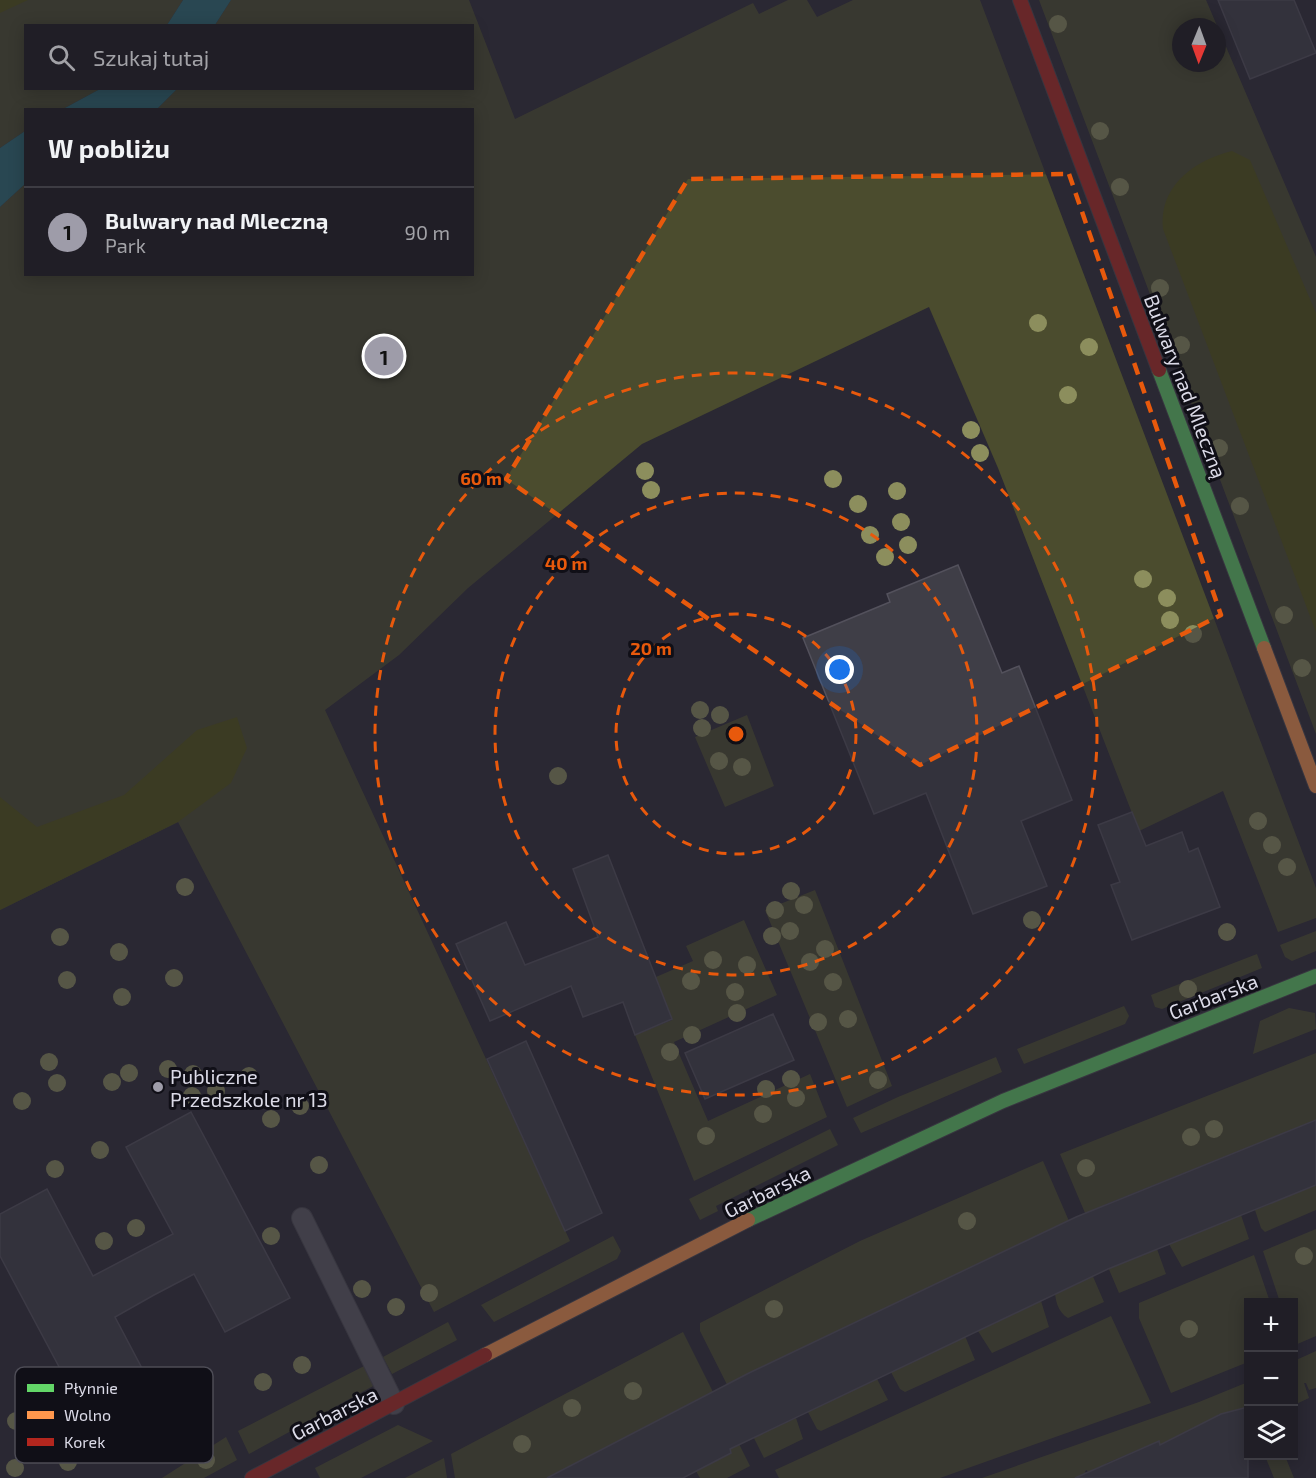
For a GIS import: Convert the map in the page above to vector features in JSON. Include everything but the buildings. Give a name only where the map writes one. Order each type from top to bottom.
[{"type":"street","name":"Bulwary nad Mleczną","points":[[1020,0],[1316,786]]},
{"type":"street","name":"Garbarska","points":[[252,1478],[628,1281],[960,1120],[1052,1080],[1316,976]]},
{"type":"lane","points":[[302,1218],[394,1404]]},
{"type":"highlighted area","points":[[1069,174],[1221,615],[920,765],[506,479],[688,179]]},
{"type":"green space","points":[[0,0],[183,0],[168,24],[24,24],[24,90],[98,90],[65,108],[24,108],[24,132],[0,148]]},
{"type":"green space","points":[[231,0],[469,0],[515,119],[753,3],[759,14],[788,0],[807,0],[817,17],[853,0],[980,0],[1316,888],[1316,918],[1278,932],[1223,791],[1139,831],[998,468],[929,307],[642,444],[468,588],[399,655],[325,710],[570,1241],[434,1312],[178,822],[0,910],[0,207],[24,185],[24,276],[474,276],[474,108],[158,108],[176,90],[474,90],[474,24],[216,24]]},
{"type":"green space","points":[[1039,0],[1206,0],[1214,18],[1172,18],[1172,72],[1226,72],[1226,47],[1316,257],[1316,734]]},
{"type":"green space","points":[[747,715],[774,786],[725,807],[695,737]]},
{"type":"green space","points":[[815,890],[892,1086],[847,1107],[765,910]]},
{"type":"green space","points":[[744,920],[777,995],[674,1042],[708,1121],[810,1074],[827,1117],[694,1181],[635,1035],[672,1020],[656,977],[693,961],[686,946]]},
{"type":"green space","points":[[1316,931],[1316,951],[1292,961],[1285,957],[1280,945]]},
{"type":"green space","points":[[1257,954],[1262,968],[1162,1009],[1155,1007],[1151,995]]},
{"type":"green space","points":[[1124,1006],[1129,1016],[1125,1024],[1024,1064],[1017,1049]]},
{"type":"green space","points":[[1289,1008],[1315,1013],[1316,1029],[1253,1054],[1260,1021]]},
{"type":"green space","points":[[1316,1053],[1316,1120],[1104,1205],[1126,1261],[1157,1249],[1166,1274],[1119,1293],[1060,1154]]},
{"type":"green space","points":[[996,1057],[1002,1072],[861,1133],[853,1118],[898,1097]]},
{"type":"green space","points":[[830,1129],[838,1145],[716,1206],[718,1211],[700,1220],[689,1199]]},
{"type":"green space","points":[[1043,1161],[1104,1302],[1068,1318],[1060,1311],[1056,1300],[1055,1274],[1061,1224],[739,1378],[765,1432],[796,1418],[803,1439],[764,1458],[700,1331],[700,1323],[860,1241]]},
{"type":"green space","points":[[1316,1185],[1316,1210],[1265,1232],[1261,1228],[1255,1210]]},
{"type":"green space","points":[[1241,1215],[1249,1239],[1182,1267],[1169,1244]]},
{"type":"green space","points":[[1316,1229],[1316,1336],[1298,1344],[1298,1298],[1279,1298],[1263,1251]]},
{"type":"green space","points":[[613,1236],[621,1251],[617,1259],[494,1322],[481,1305]]},
{"type":"green space","points":[[1254,1255],[1269,1298],[1244,1298],[1244,1364],[1171,1393],[1139,1318],[1139,1303]]},
{"type":"green space","points":[[1041,1301],[1049,1327],[992,1353],[978,1331]]},
{"type":"green space","points":[[1111,1316],[1151,1403],[940,1478],[779,1478],[775,1470]]},
{"type":"green space","points":[[448,1322],[457,1340],[392,1374],[383,1357]]},
{"type":"green space","points":[[683,1332],[750,1466],[727,1478],[700,1478],[696,1471],[731,1452],[702,1397],[547,1478],[455,1478],[451,1454]]},
{"type":"green space","points":[[965,1336],[975,1360],[905,1392],[900,1389],[891,1372]]},
{"type":"green space","points":[[1316,1351],[1316,1388],[1309,1390],[1304,1383],[1309,1398],[1298,1403],[1298,1359]]},
{"type":"green space","points":[[366,1365],[375,1385],[249,1454],[238,1431]]},
{"type":"green space","points":[[877,1379],[888,1400],[821,1431],[817,1429],[808,1412]]},
{"type":"green space","points":[[1244,1384],[1244,1408],[1224,1426],[1219,1414],[1217,1416],[1220,1424],[1199,1425],[1199,1432],[1161,1447],[1157,1442],[1107,1463],[1089,1476],[1087,1470],[1085,1471],[1087,1477],[982,1478],[1199,1402]]},
{"type":"green space","points":[[398,1425],[433,1441],[361,1478],[320,1478],[315,1468]]},
{"type":"green space","points":[[226,1437],[237,1460],[204,1478],[162,1478],[185,1463],[213,1463],[213,1445]]},
{"type":"green space","points":[[444,1458],[447,1478],[405,1478]]},
{"type":"green space","points":[[1267,1460],[1287,1460],[1294,1478],[1274,1478]]},
{"type":"shaded area","points":[[0,0],[28,0],[0,13]]},
{"type":"shaded area","points":[[1232,151],[1250,160],[1316,313],[1316,632],[1163,229],[1166,200],[1181,178],[1204,161]]},
{"type":"shaded area","points":[[237,717],[247,748],[231,783],[178,822],[0,910],[0,797],[37,827],[124,795],[197,730]]},
{"type":"water","points":[[183,0],[231,0],[216,24],[168,24]]},
{"type":"water","points":[[98,90],[176,90],[158,108],[65,108]]},
{"type":"water","points":[[24,132],[24,185],[0,207],[0,148]]},
{"type":"traffic: fast","points":[[1159,370],[1264,648]]},
{"type":"traffic: fast","points":[[748,1220],[1003,1101],[1316,976]]},
{"type":"traffic: slow","points":[[1264,648],[1316,786]]},
{"type":"traffic: slow","points":[[485,1355],[748,1220]]},
{"type":"traffic: jam","points":[[1020,0],[1159,370]]},
{"type":"traffic: jam","points":[[252,1478],[485,1355]]},
{"type":"place","name":"Bulwary nad Mleczną","points":[[384,356]]},
{"type":"place","name":"Publiczne Przedszkole nr 13","points":[[158,1087]]}]
